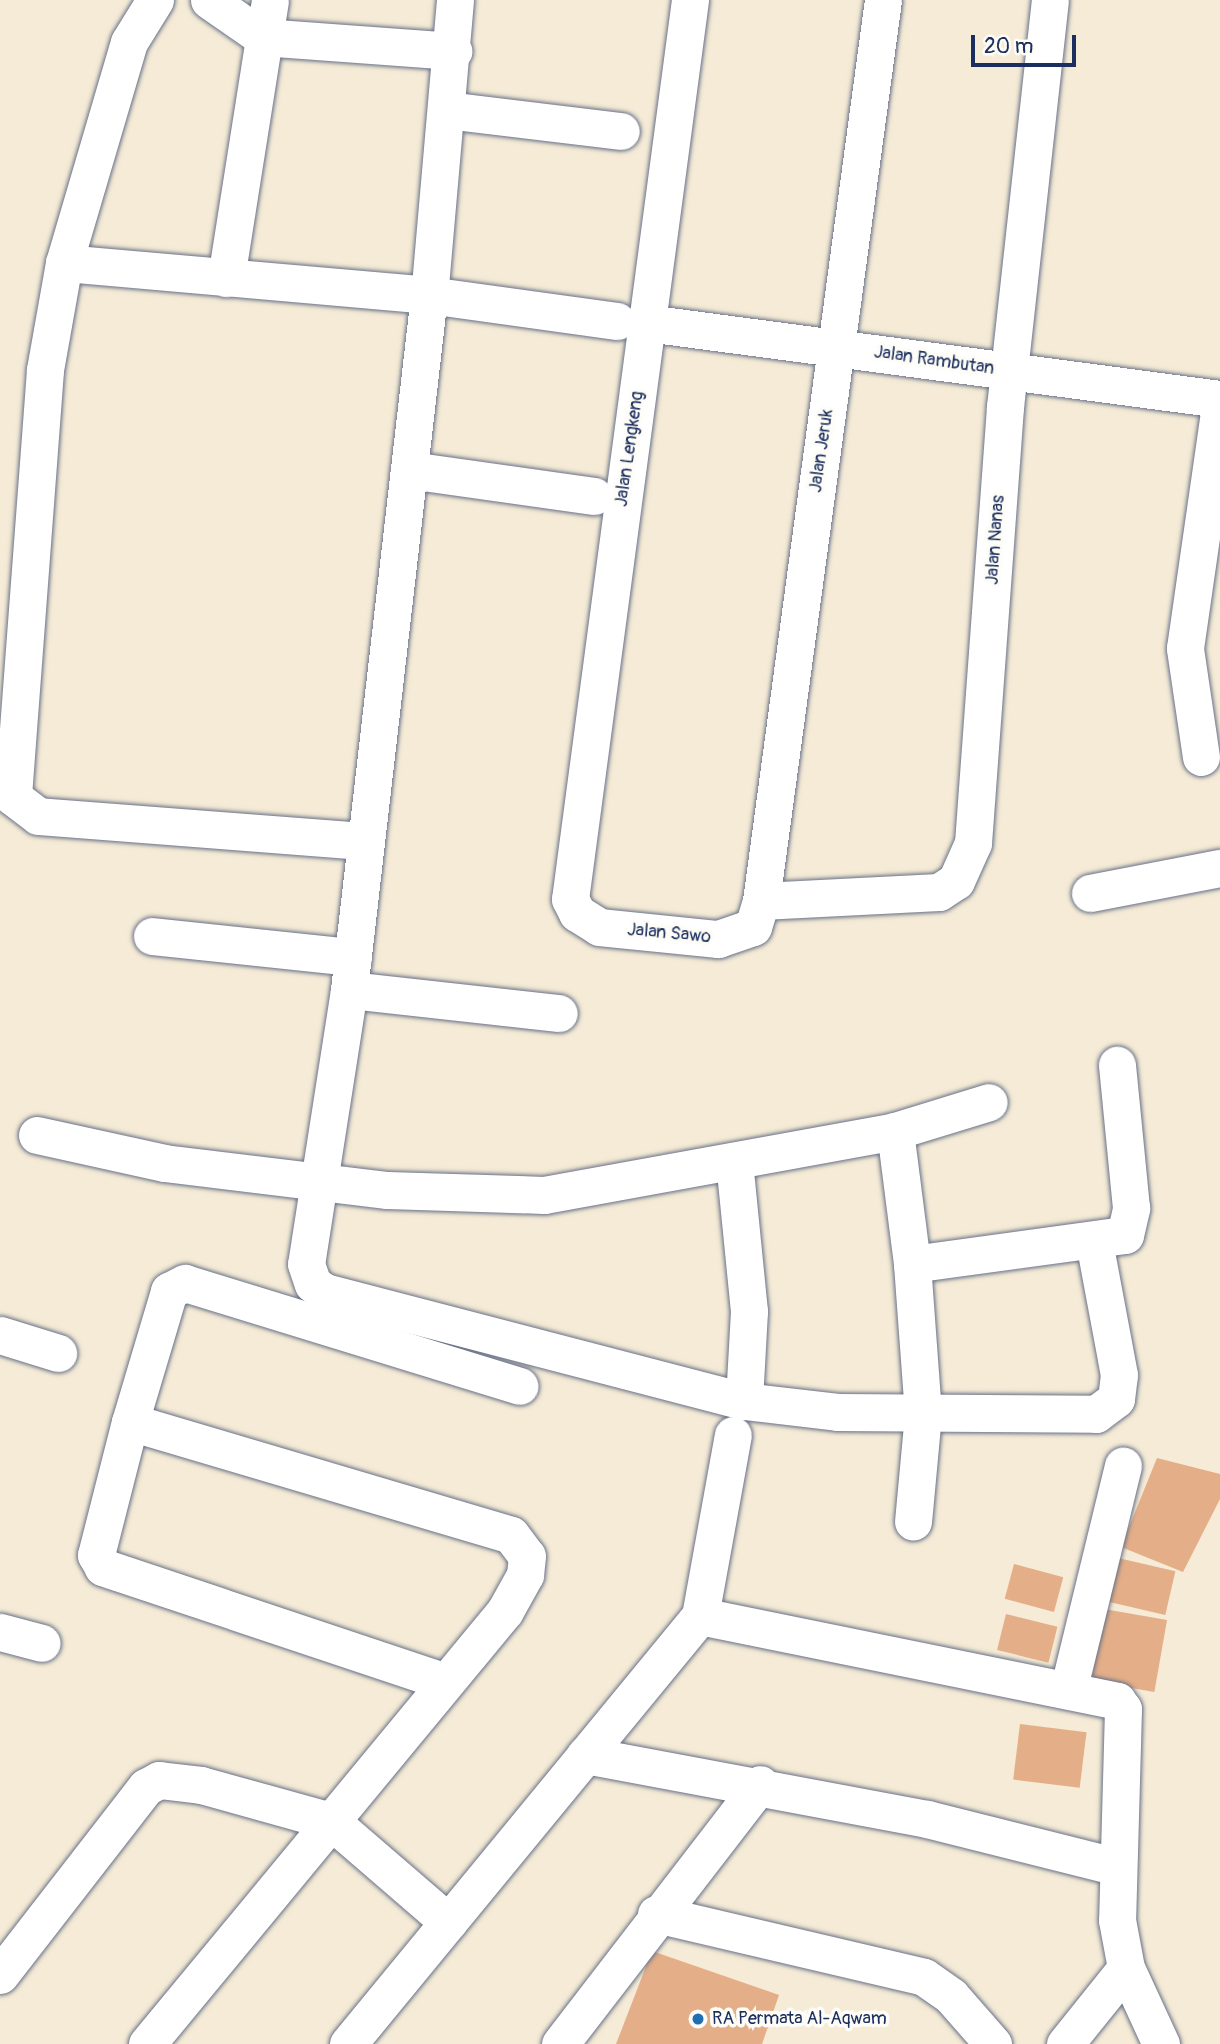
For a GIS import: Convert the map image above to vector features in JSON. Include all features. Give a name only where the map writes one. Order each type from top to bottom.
[{"type":"street","points":[[155,0],[129,42],[64,263],[34,465],[13,797],[38,816],[365,841]]},
{"type":"street","points":[[209,0],[262,37],[453,51]]},
{"type":"street","points":[[226,278],[262,37],[270,0]]},
{"type":"street","points":[[454,0],[453,51],[429,295],[351,973],[306,1264],[313,1284],[324,1292],[738,1418],[923,1414],[1057,1418],[1096,1413],[1116,1399],[1119,1375],[1094,1241]]},
{"type":"street","name":"Jalan Lengkeng","points":[[570,899],[632,322],[690,0]]},
{"type":"street","name":"Jalan Jeruk","points":[[761,901],[883,0]]},
{"type":"street","name":"Jalan Nanas","points":[[761,901],[939,892],[964,868],[973,843],[1012,371],[1049,0]]},
{"type":"street","points":[[447,110],[621,131]]},
{"type":"street","name":"Jalan Rambutan","points":[[64,263],[429,295],[1012,371],[1220,401]]},
{"type":"street","points":[[1201,757],[1185,648],[1220,401]]},
{"type":"street","points":[[409,470],[594,496]]},
{"type":"street","points":[[1090,893],[1220,868]]},
{"type":"street","name":"Jalan Sawo","points":[[570,899],[577,913],[599,927],[718,939],[753,926],[761,901]]},
{"type":"street","points":[[152,936],[559,1013]]},
{"type":"street","points":[[912,1264],[1094,1241],[1131,1228],[1117,1065]]},
{"type":"street","points":[[37,1135],[164,1163],[471,1197],[544,1195],[895,1130],[989,1102]]},
{"type":"street","points":[[895,1130],[912,1264],[923,1414],[913,1522]]},
{"type":"street","points":[[348,2044],[700,1616],[738,1418],[749,1311],[734,1161]]},
{"type":"street","points":[[443,1681],[103,1567],[96,1555],[130,1422],[169,1291],[185,1283],[519,1386]]},
{"type":"street","points":[[0,1335],[58,1353]]},
{"type":"street","points":[[130,1422],[511,1535],[527,1556],[524,1575],[505,1611],[443,1681],[146,2044]]},
{"type":"street","points":[[1069,1687],[1123,1466]]},
{"type":"street","points":[[700,1616],[1069,1687],[1112,1699],[1123,1709],[1114,1866],[1126,1968],[1161,2044]]},
{"type":"street","points":[[0,1632],[42,1643]]},
{"type":"street","points":[[585,1755],[761,1784],[1114,1866]]},
{"type":"street","points":[[0,1975],[146,1787],[159,1780],[331,1821],[448,1922]]},
{"type":"street","points":[[561,2044],[656,1914],[761,1784]]},
{"type":"street","points":[[656,1914],[924,1977],[951,1996],[993,2044]]},
{"type":"street","points":[[1065,2044],[1126,1968]]},
{"type":"building","points":[[1157,1458],[1220,1474],[1220,1499],[1183,1572],[1121,1547]]},
{"type":"building","points":[[1114,1557],[1175,1571],[1165,1615],[1104,1601]]},
{"type":"building","points":[[1014,1564],[1063,1577],[1054,1612],[1005,1599]]},
{"type":"building","points":[[1104,1609],[1167,1620],[1154,1692],[1091,1681]]},
{"type":"building","points":[[1006,1614],[1057,1627],[1048,1663],[997,1650]]},
{"type":"building","points":[[1020,1724],[1087,1732],[1080,1788],[1013,1780]]},
{"type":"building","name":"RA Permata Al-Aqwam","points":[[652,1951],[779,1995],[762,2044],[616,2044]]},
{"type":"place","name":"RA Permata Al-Aqwam","points":[[698,2019]]}]
